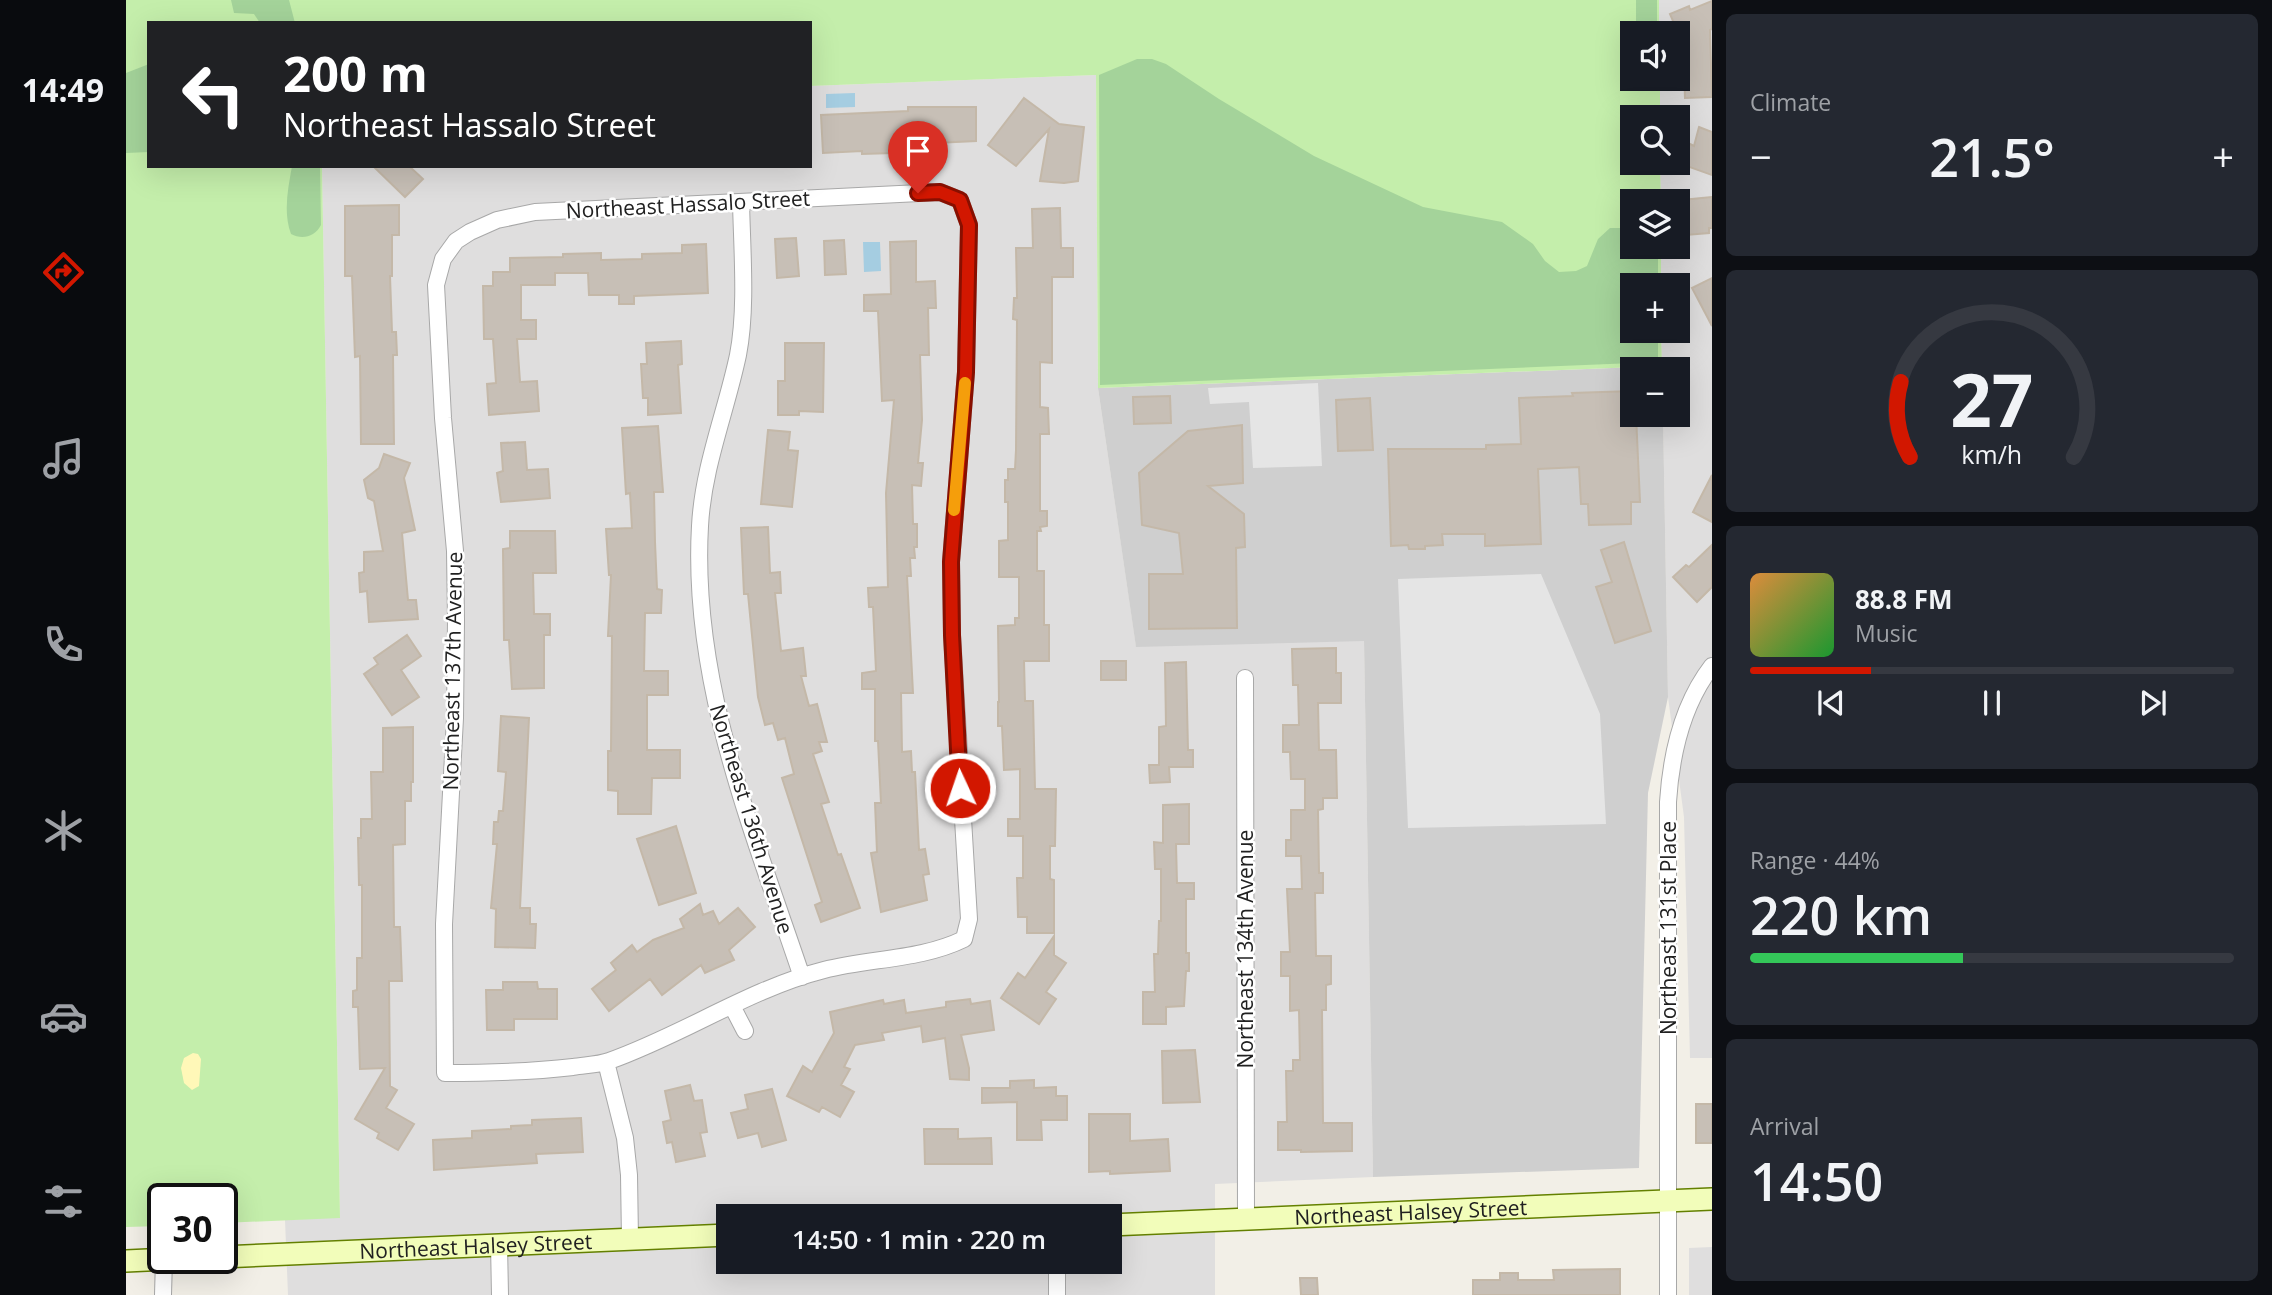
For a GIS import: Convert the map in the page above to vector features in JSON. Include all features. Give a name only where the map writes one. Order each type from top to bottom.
[{"type":"main road","name":"Northeast Halsey Street","points":[[1122,1224],[1712,1199]]},
{"type":"main road","name":"Northeast Halsey Street","points":[[238,1256],[716,1235]]},
{"type":"main road","points":[[126,1261],[147,1260]]},
{"type":"street","name":"Northeast Hassalo Street","points":[[439,271],[443,259],[456,241],[470,232],[496,220],[535,212],[940,192],[960,200],[969,225],[967,359],[951,562],[952,635],[969,919],[964,939],[949,946],[825,970],[802,977]]},
{"type":"street","name":"Northeast 136th Avenue","points":[[741,202],[742,325],[738,355],[706,477],[700,524],[703,627],[711,684],[727,752],[802,977]]},
{"type":"street","name":"Northeast 137th Avenue","points":[[439,271],[435,295],[454,542],[456,621],[455,718],[444,924],[445,1073],[508,1073],[607,1062]]},
{"type":"street","name":"Northeast 131st Place","points":[[1668,1295],[1670,772],[1676,742],[1689,708],[1712,666]]},
{"type":"street","name":"Northeast 134th Avenue","points":[[1245,678],[1246,1219]]},
{"type":"street","points":[[630,1239],[629,1175],[625,1138],[607,1062],[764,990],[802,977]]},
{"type":"street","points":[[732,1006],[745,1031]]},
{"type":"street","points":[[499,1244],[500,1295]]},
{"type":"street","points":[[163,1295],[164,1274]]},
{"type":"street","points":[[1057,1274],[1057,1295]]},
{"type":"shaded area","points":[[1659,0],[1712,0],[1712,1058],[1690,1058],[1684,817],[1668,697],[1663,427],[1690,427],[1690,357],[1662,357],[1661,343],[1690,343],[1690,273],[1661,273],[1661,259],[1690,259],[1690,189],[1661,189],[1660,175],[1690,175],[1690,105],[1660,105],[1660,91],[1690,91],[1690,21],[1659,21]]},
{"type":"shaded area","points":[[1096,75],[1098,388],[1136,646],[1364,640],[1373,1177],[1215,1184],[1215,1295],[288,1295],[285,1220],[340,1217],[322,168],[812,168],[812,86]]},
{"type":"shaded area","points":[[1620,368],[1620,427],[1663,427],[1668,697],[1648,793],[1639,1168],[1373,1177],[1364,641],[1136,647],[1098,388]]},
{"type":"shaded area","points":[[1318,383],[1322,466],[1253,468],[1249,402],[1210,404],[1208,388]]},
{"type":"shaded area","points":[[1541,574],[1600,714],[1606,824],[1408,828],[1398,579]]},
{"type":"shaded area","points":[[1712,1247],[1712,1295],[1689,1295],[1689,1248]]},
{"type":"green space","points":[[126,0],[1659,0],[1659,21],[1620,21],[1620,91],[1660,91],[1660,105],[1620,105],[1620,175],[1660,175],[1661,189],[1620,189],[1620,259],[1661,259],[1661,273],[1620,273],[1620,343],[1661,343],[1662,357],[1620,357],[1620,368],[1098,388],[1096,75],[812,86],[812,21],[147,21],[147,168],[322,168],[340,1218],[238,1222],[238,1183],[147,1183],[147,1226],[126,1227]]},
{"type":"green space","points":[[231,0],[289,0],[294,21],[259,21],[254,14],[234,13]]},
{"type":"green space","points":[[1636,0],[1657,0],[1657,21],[1636,21]]},
{"type":"green space","points":[[1137,59],[1152,59],[1166,64],[1314,156],[1423,207],[1502,222],[1533,244],[1545,261],[1559,272],[1576,271],[1587,266],[1598,239],[1610,228],[1620,228],[1620,259],[1658,259],[1658,273],[1620,273],[1620,343],[1658,343],[1658,357],[1620,357],[1620,364],[1100,385],[1099,75]]},
{"type":"green space","points":[[147,65],[147,152],[126,153],[126,73]]},
{"type":"green space","points":[[292,168],[320,168],[321,225],[315,232],[299,237],[291,234],[287,200]]},
{"type":"sand","points":[[193,1053],[198,1054],[201,1059],[199,1086],[192,1090],[184,1083],[181,1068],[184,1058]]},
{"type":"water","points":[[855,93],[855,107],[826,108],[826,94]]},
{"type":"water","points":[[863,242],[880,242],[881,271],[864,272]]},
{"type":"building","points":[[1712,1],[1712,97],[1685,98],[1685,91],[1690,91],[1690,21],[1673,21],[1670,14],[1689,6],[1690,10]]},
{"type":"building","points":[[1024,98],[1059,124],[1084,127],[1078,181],[1040,181],[1049,129],[1016,166],[988,145]]},
{"type":"building","points":[[908,107],[976,107],[976,141],[893,145],[893,153],[823,153],[821,115],[908,111]]},
{"type":"building","points":[[1699,127],[1712,132],[1712,175],[1690,167],[1690,144],[1694,146]]},
{"type":"building","points":[[375,168],[411,168],[423,179],[405,197]]},
{"type":"building","points":[[1712,197],[1712,228],[1709,228],[1709,233],[1690,235],[1690,199]]},
{"type":"building","points":[[399,205],[399,235],[392,235],[390,276],[392,332],[396,332],[397,355],[393,355],[394,444],[361,444],[360,356],[355,357],[352,276],[345,276],[345,206]]},
{"type":"building","points":[[1060,208],[1061,248],[1073,248],[1073,277],[1052,277],[1052,363],[1040,362],[1040,407],[1048,408],[1049,434],[1040,434],[1040,511],[1047,511],[1047,526],[1040,527],[1041,531],[1037,531],[1037,571],[1044,571],[1044,625],[1049,625],[1049,661],[1024,661],[1025,701],[1033,701],[1035,789],[1056,789],[1055,846],[1050,846],[1050,879],[1054,880],[1054,933],[1027,933],[1027,917],[1018,917],[1017,878],[1023,878],[1023,836],[1008,836],[1008,819],[1020,819],[1020,769],[1004,770],[1002,726],[998,726],[998,626],[1015,625],[1015,618],[1019,618],[1019,577],[999,577],[999,541],[1008,540],[1005,480],[1008,480],[1008,469],[1015,469],[1017,320],[1013,319],[1014,298],[1017,298],[1016,248],[1033,248],[1032,209]]},
{"type":"building","points":[[796,238],[799,276],[777,278],[775,239]]},
{"type":"building","points":[[844,240],[846,274],[825,275],[824,241]]},
{"type":"building","points":[[916,241],[916,282],[935,281],[936,308],[928,308],[929,355],[920,355],[922,420],[918,463],[923,463],[921,486],[912,485],[913,524],[917,524],[917,547],[914,547],[915,558],[910,558],[911,576],[907,576],[913,693],[901,693],[902,752],[911,751],[912,772],[915,772],[919,850],[925,849],[929,874],[923,875],[927,900],[881,912],[871,853],[877,852],[875,803],[881,803],[878,741],[875,741],[875,689],[862,689],[862,673],[876,671],[873,607],[869,607],[868,588],[888,587],[886,493],[894,400],[882,401],[878,311],[864,311],[864,295],[891,294],[890,242]]},
{"type":"building","points":[[706,244],[708,293],[634,296],[634,304],[619,304],[619,295],[589,295],[588,273],[555,273],[555,285],[521,285],[521,320],[536,320],[536,339],[517,339],[520,382],[537,381],[539,411],[489,415],[487,384],[496,383],[493,339],[484,339],[483,286],[493,286],[493,272],[510,272],[510,258],[601,253],[601,260],[642,259],[642,254],[682,253],[682,245]]},
{"type":"building","points":[[1712,278],[1712,326],[1692,288]]},
{"type":"building","points":[[681,341],[682,364],[678,365],[681,413],[648,415],[648,398],[643,398],[641,364],[647,364],[646,343]]},
{"type":"building","points":[[785,343],[824,343],[823,412],[799,411],[799,415],[778,415],[778,381],[785,381]]},
{"type":"building","points":[[1620,391],[1620,427],[1637,427],[1640,502],[1631,502],[1631,524],[1589,525],[1588,504],[1581,504],[1579,467],[1538,469],[1541,544],[1485,546],[1485,534],[1442,534],[1443,545],[1425,546],[1425,549],[1409,549],[1408,545],[1391,546],[1388,449],[1486,449],[1486,445],[1521,444],[1519,398],[1573,396],[1572,393]]},
{"type":"building","points":[[1170,396],[1171,423],[1134,424],[1133,397]]},
{"type":"building","points":[[1370,398],[1373,450],[1338,451],[1336,400]]},
{"type":"building","points":[[1242,425],[1243,483],[1208,486],[1244,514],[1245,547],[1236,548],[1237,628],[1149,629],[1149,574],[1183,574],[1179,533],[1142,525],[1139,473],[1188,431]]},
{"type":"building","points":[[658,426],[663,492],[654,492],[657,589],[662,590],[661,613],[645,613],[644,671],[668,671],[668,695],[647,695],[647,750],[680,750],[680,778],[652,778],[651,814],[618,814],[618,791],[608,790],[612,636],[608,636],[611,575],[606,529],[632,528],[630,493],[626,494],[622,428]]},
{"type":"building","points":[[768,430],[790,432],[788,450],[798,451],[792,507],[761,504]]},
{"type":"building","points":[[525,442],[527,470],[548,469],[550,498],[501,502],[497,473],[503,471],[501,443]]},
{"type":"building","points":[[384,454],[410,463],[404,478],[415,530],[402,533],[408,600],[416,600],[418,619],[369,622],[367,591],[360,592],[359,573],[364,572],[364,552],[383,551],[374,501],[368,498],[364,480],[379,468]]},
{"type":"building","points":[[1712,475],[1712,522],[1693,512]]},
{"type":"building","points":[[768,527],[770,573],[780,572],[781,593],[775,593],[781,651],[803,648],[806,676],[801,676],[809,706],[817,704],[827,742],[819,742],[822,751],[813,754],[829,802],[821,804],[860,908],[821,922],[815,905],[822,902],[782,778],[794,774],[785,738],[778,740],[773,723],[765,725],[758,697],[748,594],[744,594],[741,528]]},
{"type":"building","points":[[510,531],[555,531],[556,573],[533,573],[534,614],[550,614],[550,635],[544,635],[544,688],[512,689],[509,640],[504,640],[503,549],[510,548]]},
{"type":"building","points":[[1624,542],[1651,631],[1615,643],[1596,587],[1612,582],[1601,550]]},
{"type":"building","points":[[1712,545],[1712,587],[1697,602],[1673,577],[1686,565],[1689,567]]},
{"type":"building","points":[[407,635],[421,656],[401,670],[419,697],[392,715],[364,674],[378,664],[374,658]]},
{"type":"building","points":[[1336,648],[1336,673],[1341,673],[1341,703],[1318,703],[1319,750],[1336,750],[1337,798],[1323,798],[1323,809],[1318,810],[1319,873],[1323,873],[1323,893],[1315,893],[1316,956],[1331,956],[1331,984],[1326,985],[1326,1010],[1322,1010],[1323,1123],[1352,1123],[1352,1151],[1278,1150],[1278,1122],[1287,1122],[1286,1071],[1293,1071],[1293,1060],[1300,1060],[1299,1010],[1290,1011],[1290,976],[1281,976],[1281,952],[1290,952],[1287,889],[1302,889],[1301,856],[1286,856],[1286,840],[1291,840],[1291,810],[1305,810],[1305,779],[1291,779],[1290,752],[1283,752],[1283,725],[1299,725],[1298,685],[1293,685],[1292,649]]},
{"type":"building","points":[[1101,661],[1126,661],[1126,680],[1101,680]]},
{"type":"building","points":[[1186,662],[1188,750],[1193,750],[1193,767],[1169,767],[1170,782],[1150,783],[1149,765],[1159,765],[1159,727],[1166,726],[1165,663]]},
{"type":"building","points":[[501,716],[529,718],[520,908],[530,908],[530,924],[536,924],[535,948],[495,947],[496,909],[491,908],[497,844],[493,844],[494,822],[498,822],[499,811],[503,811],[506,772],[498,771]]},
{"type":"building","points":[[413,727],[413,782],[411,801],[405,801],[405,844],[393,845],[394,927],[400,927],[402,981],[389,981],[390,1086],[397,1090],[386,1108],[414,1124],[398,1150],[377,1138],[379,1133],[355,1119],[385,1068],[360,1069],[358,1007],[353,1007],[353,991],[357,990],[357,958],[362,958],[362,885],[359,885],[358,838],[361,838],[361,819],[372,819],[371,772],[383,772],[383,728]]},
{"type":"building","points":[[1189,804],[1189,844],[1176,844],[1177,883],[1194,883],[1194,899],[1186,899],[1186,953],[1189,953],[1189,971],[1186,971],[1184,1006],[1166,1007],[1166,1024],[1143,1024],[1143,992],[1155,992],[1154,954],[1158,954],[1161,921],[1161,869],[1155,869],[1154,842],[1163,843],[1163,805]]},
{"type":"building","points":[[676,826],[696,893],[659,905],[637,839]]},
{"type":"building","points":[[700,904],[703,915],[713,911],[719,924],[738,908],[755,927],[729,950],[734,960],[705,973],[701,965],[662,995],[650,979],[609,1011],[592,989],[616,970],[611,963],[632,945],[637,952],[653,940],[684,928],[680,919]]},
{"type":"building","points":[[1054,936],[1054,955],[1066,963],[1046,992],[1056,999],[1039,1024],[1001,998],[1018,973],[1025,978]]},
{"type":"building","points":[[503,982],[537,982],[538,989],[557,989],[557,1019],[514,1019],[514,1030],[487,1030],[486,990],[503,990]]},
{"type":"building","points":[[970,999],[971,1004],[990,1001],[994,1030],[961,1035],[969,1068],[969,1080],[950,1079],[945,1038],[923,1042],[921,1026],[882,1033],[884,1040],[855,1045],[844,1067],[850,1069],[841,1085],[854,1092],[840,1117],[822,1107],[819,1112],[787,1096],[803,1066],[812,1072],[834,1033],[830,1012],[883,1000],[884,1004],[904,1000],[906,1013],[946,1007],[946,1002]]},
{"type":"building","points":[[1195,1050],[1200,1102],[1163,1103],[1162,1051]]},
{"type":"building","points":[[1034,1080],[1034,1088],[1056,1087],[1056,1096],[1067,1096],[1067,1120],[1041,1120],[1042,1140],[1017,1140],[1017,1102],[982,1103],[982,1088],[1010,1088],[1010,1081]]},
{"type":"building","points":[[690,1085],[694,1101],[702,1100],[707,1132],[700,1133],[705,1156],[676,1162],[672,1142],[667,1143],[663,1122],[671,1120],[665,1091]]},
{"type":"building","points":[[772,1089],[786,1140],[762,1147],[758,1133],[738,1138],[731,1113],[748,1109],[745,1095]]},
{"type":"building","points":[[1696,1104],[1712,1104],[1712,1143],[1696,1143]]},
{"type":"building","points":[[1089,1114],[1130,1114],[1130,1141],[1168,1139],[1170,1171],[1110,1174],[1110,1171],[1089,1172]]},
{"type":"building","points":[[581,1118],[583,1152],[536,1154],[537,1163],[434,1170],[433,1140],[472,1138],[472,1131],[511,1129],[511,1126],[532,1125],[532,1120]]},
{"type":"building","points":[[924,1129],[958,1129],[958,1139],[991,1138],[992,1164],[925,1164]]},
{"type":"building","points":[[1620,1269],[1620,1295],[1473,1295],[1473,1280],[1500,1280],[1500,1273],[1518,1273],[1518,1280],[1554,1280],[1553,1270]]},
{"type":"building","points":[[1300,1278],[1317,1278],[1318,1295],[1301,1295]]},
{"type":"slow traffic","points":[[954,510],[965,383]]},
{"type":"route","points":[[918,193],[940,192],[960,200],[969,225],[966,372],[951,562],[960,788]]}]
